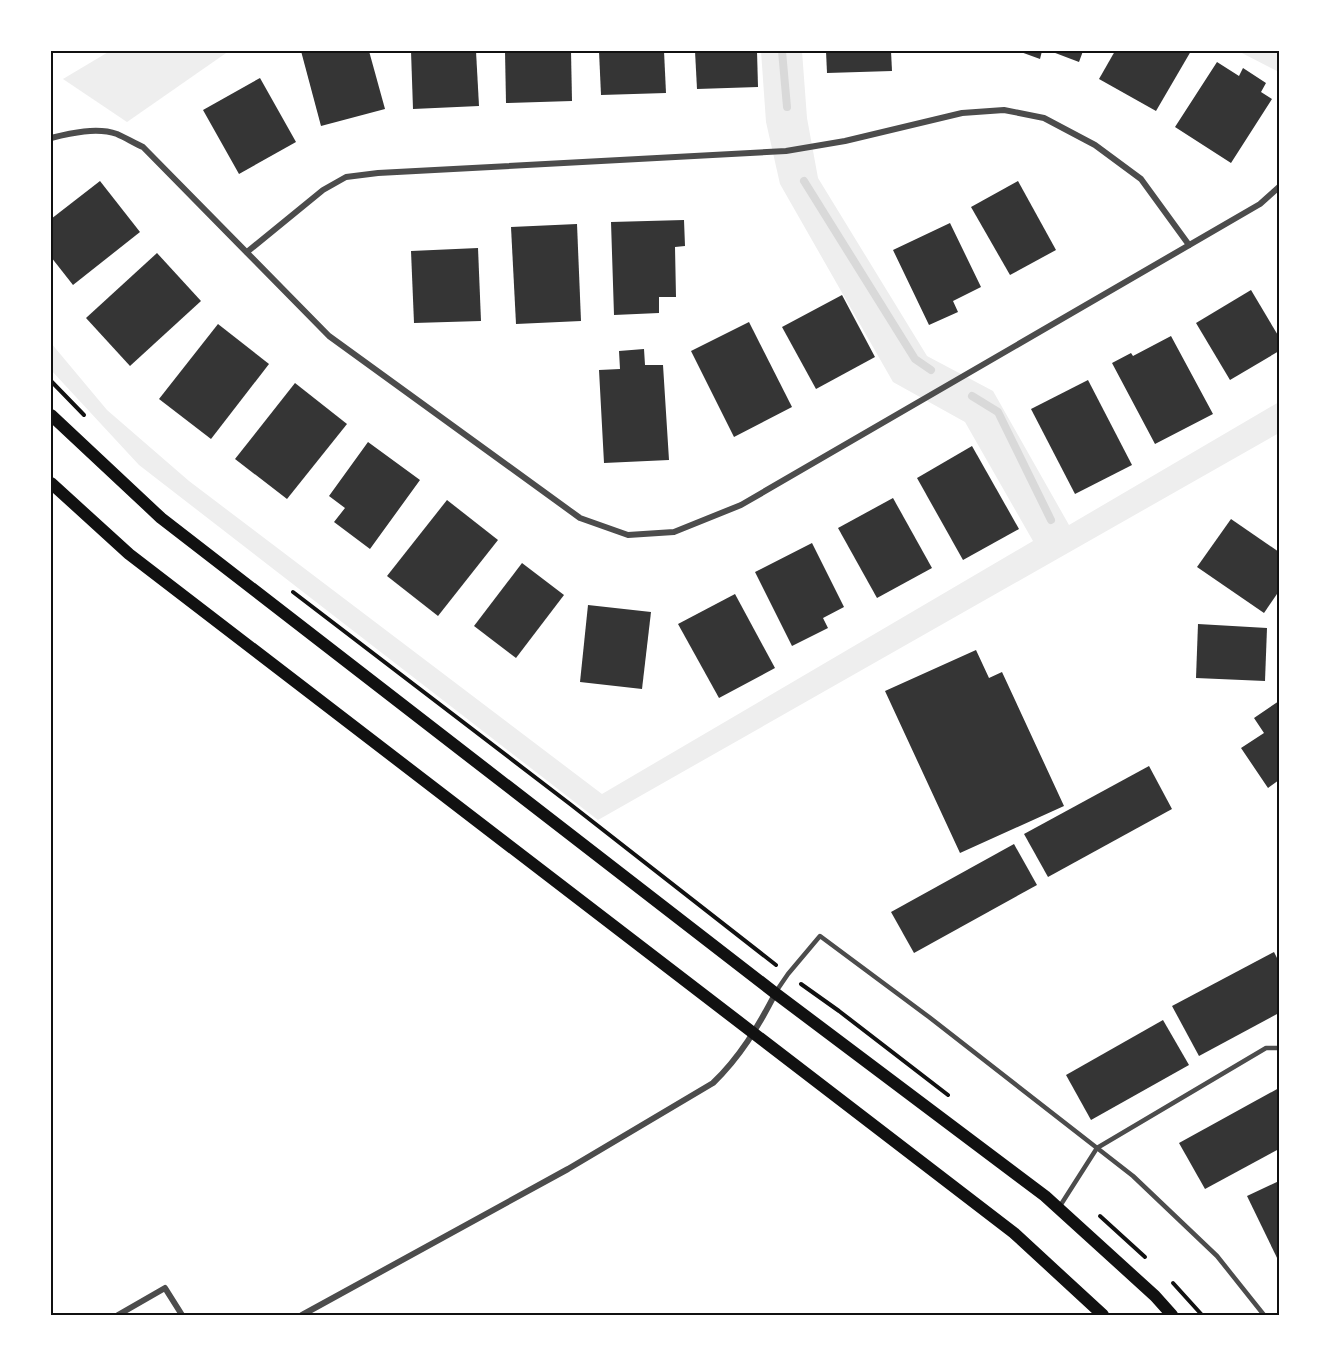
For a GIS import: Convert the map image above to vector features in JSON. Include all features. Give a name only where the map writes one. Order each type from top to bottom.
[{"type":"main road","points":[[51,415],[161,518],[775,993],[1058,1208],[1155,1296],[1172,1315]]},
{"type":"main road","points":[[51,483],[129,554],[1014,1233],[1103,1315]]},
{"type":"street","points":[[247,252],[323,190],[346,177],[378,173],[786,151],[845,141],[962,113],[1004,110],[1044,118],[1095,145],[1141,179],[1189,245]]},
{"type":"street","points":[[51,138],[72,132],[106,132],[116,134],[143,147],[329,336],[580,518],[628,535],[674,532],[741,505],[1260,204],[1279,187]]},
{"type":"street","points":[[302,1315],[568,1168],[696,1094],[726,1070],[754,1034],[775,993]]},
{"type":"street","points":[[118,1315],[165,1288],[182,1315]]},
{"type":"lane","points":[[775,993],[820,936],[929,1017],[1133,1176],[1217,1256],[1264,1315]]},
{"type":"lane","points":[[1058,1208],[1097,1148],[1266,1048],[1279,1048]]},
{"type":"path","points":[[51,381],[86,417]]},
{"type":"path","points":[[292,591],[951,1098]]},
{"type":"path","points":[[1070,1191],[1147,1258]]},
{"type":"path","points":[[1172,1282],[1202,1315]]},
{"type":"shaded area","points":[[110,51],[229,51],[127,122],[63,79]]},
{"type":"shaded area","points":[[761,51],[802,51],[807,118],[818,178],[927,356],[993,391],[1069,525],[1279,402],[1279,433],[598,820],[139,465],[51,370],[51,343],[107,410],[189,481],[602,794],[1033,541],[965,422],[893,382],[780,184],[766,122]]},
{"type":"shaded area","points":[[1238,51],[1279,51],[1279,72]]},
{"type":"building","points":[[301,51],[369,51],[385,109],[321,126]]},
{"type":"building","points":[[411,51],[476,51],[479,106],[413,109]]},
{"type":"building","points":[[505,51],[571,51],[572,101],[506,103]]},
{"type":"building","points":[[599,51],[664,51],[666,93],[601,95]]},
{"type":"building","points":[[695,51],[757,51],[758,87],[697,89]]},
{"type":"building","points":[[826,51],[891,51],[892,71],[827,73]]},
{"type":"building","points":[[1018,51],[1042,51],[1040,59]]},
{"type":"building","points":[[1050,51],[1083,51],[1079,62]]},
{"type":"building","points":[[1115,51],[1191,51],[1156,111],[1099,79]]},
{"type":"building","points":[[1217,62],[1239,76],[1243,68],[1266,83],[1261,92],[1272,99],[1231,163],[1175,127]]},
{"type":"building","points":[[260,78],[296,142],[239,174],[203,110]]},
{"type":"building","points":[[100,181],[140,232],[73,285],[51,257],[51,219]]},
{"type":"building","points":[[1018,181],[1056,250],[1010,275],[971,207]]},
{"type":"building","points":[[684,220],[685,246],[675,247],[676,297],[659,297],[659,313],[614,315],[611,222]]},
{"type":"building","points":[[950,223],[981,287],[953,301],[958,312],[929,325],[893,250]]},
{"type":"building","points":[[577,224],[581,321],[516,324],[511,227]]},
{"type":"building","points":[[478,248],[481,321],[414,323],[411,251]]},
{"type":"building","points":[[157,253],[201,301],[130,366],[86,318]]},
{"type":"building","points":[[1251,290],[1279,337],[1279,351],[1230,380],[1196,323]]},
{"type":"building","points":[[842,295],[875,357],[816,389],[782,327]]},
{"type":"building","points":[[749,322],[792,407],[734,437],[691,351]]},
{"type":"building","points":[[218,324],[269,364],[211,439],[159,399]]},
{"type":"building","points":[[1171,336],[1213,414],[1155,444],[1112,363],[1131,353],[1133,356]]},
{"type":"building","points":[[644,349],[645,365],[663,365],[669,460],[604,463],[599,370],[620,369],[619,351]]},
{"type":"building","points":[[1088,380],[1132,465],[1075,494],[1031,409]]},
{"type":"building","points":[[295,383],[347,424],[287,499],[235,459]]},
{"type":"building","points":[[368,442],[420,480],[370,549],[334,522],[345,508],[329,496]]},
{"type":"building","points":[[972,446],[1019,529],[963,560],[917,478]]},
{"type":"building","points":[[893,498],[932,568],[877,598],[838,528]]},
{"type":"building","points":[[447,500],[498,540],[438,616],[387,576]]},
{"type":"building","points":[[1231,519],[1279,552],[1279,591],[1264,613],[1197,567]]},
{"type":"building","points":[[812,543],[844,607],[823,618],[828,628],[792,646],[755,572]]},
{"type":"building","points":[[522,563],[564,595],[516,658],[474,626]]},
{"type":"building","points":[[735,594],[775,668],[719,698],[678,624]]},
{"type":"building","points":[[588,605],[651,612],[642,689],[580,682]]},
{"type":"building","points":[[1198,624],[1267,628],[1265,681],[1196,678]]},
{"type":"building","points":[[976,650],[989,678],[1002,672],[1064,806],[960,853],[885,691]]},
{"type":"building","points":[[1279,701],[1279,780],[1268,788],[1241,748],[1264,733],[1254,718]]},
{"type":"building","points":[[1149,766],[1172,809],[1048,877],[1024,834]]},
{"type":"building","points":[[1014,844],[1037,885],[914,953],[891,912]]},
{"type":"building","points":[[1274,952],[1279,962],[1279,1013],[1199,1056],[1172,1006]]},
{"type":"building","points":[[1163,1020],[1189,1065],[1091,1120],[1066,1075]]},
{"type":"building","points":[[1279,1088],[1279,1149],[1205,1189],[1179,1143]]},
{"type":"building","points":[[1279,1181],[1279,1262],[1247,1196]]},
{"type":"waterway","points":[[782,51],[787,107]]},
{"type":"waterway","points":[[804,181],[915,359],[931,370]]},
{"type":"waterway","points":[[972,396],[998,412],[1051,520]]}]
